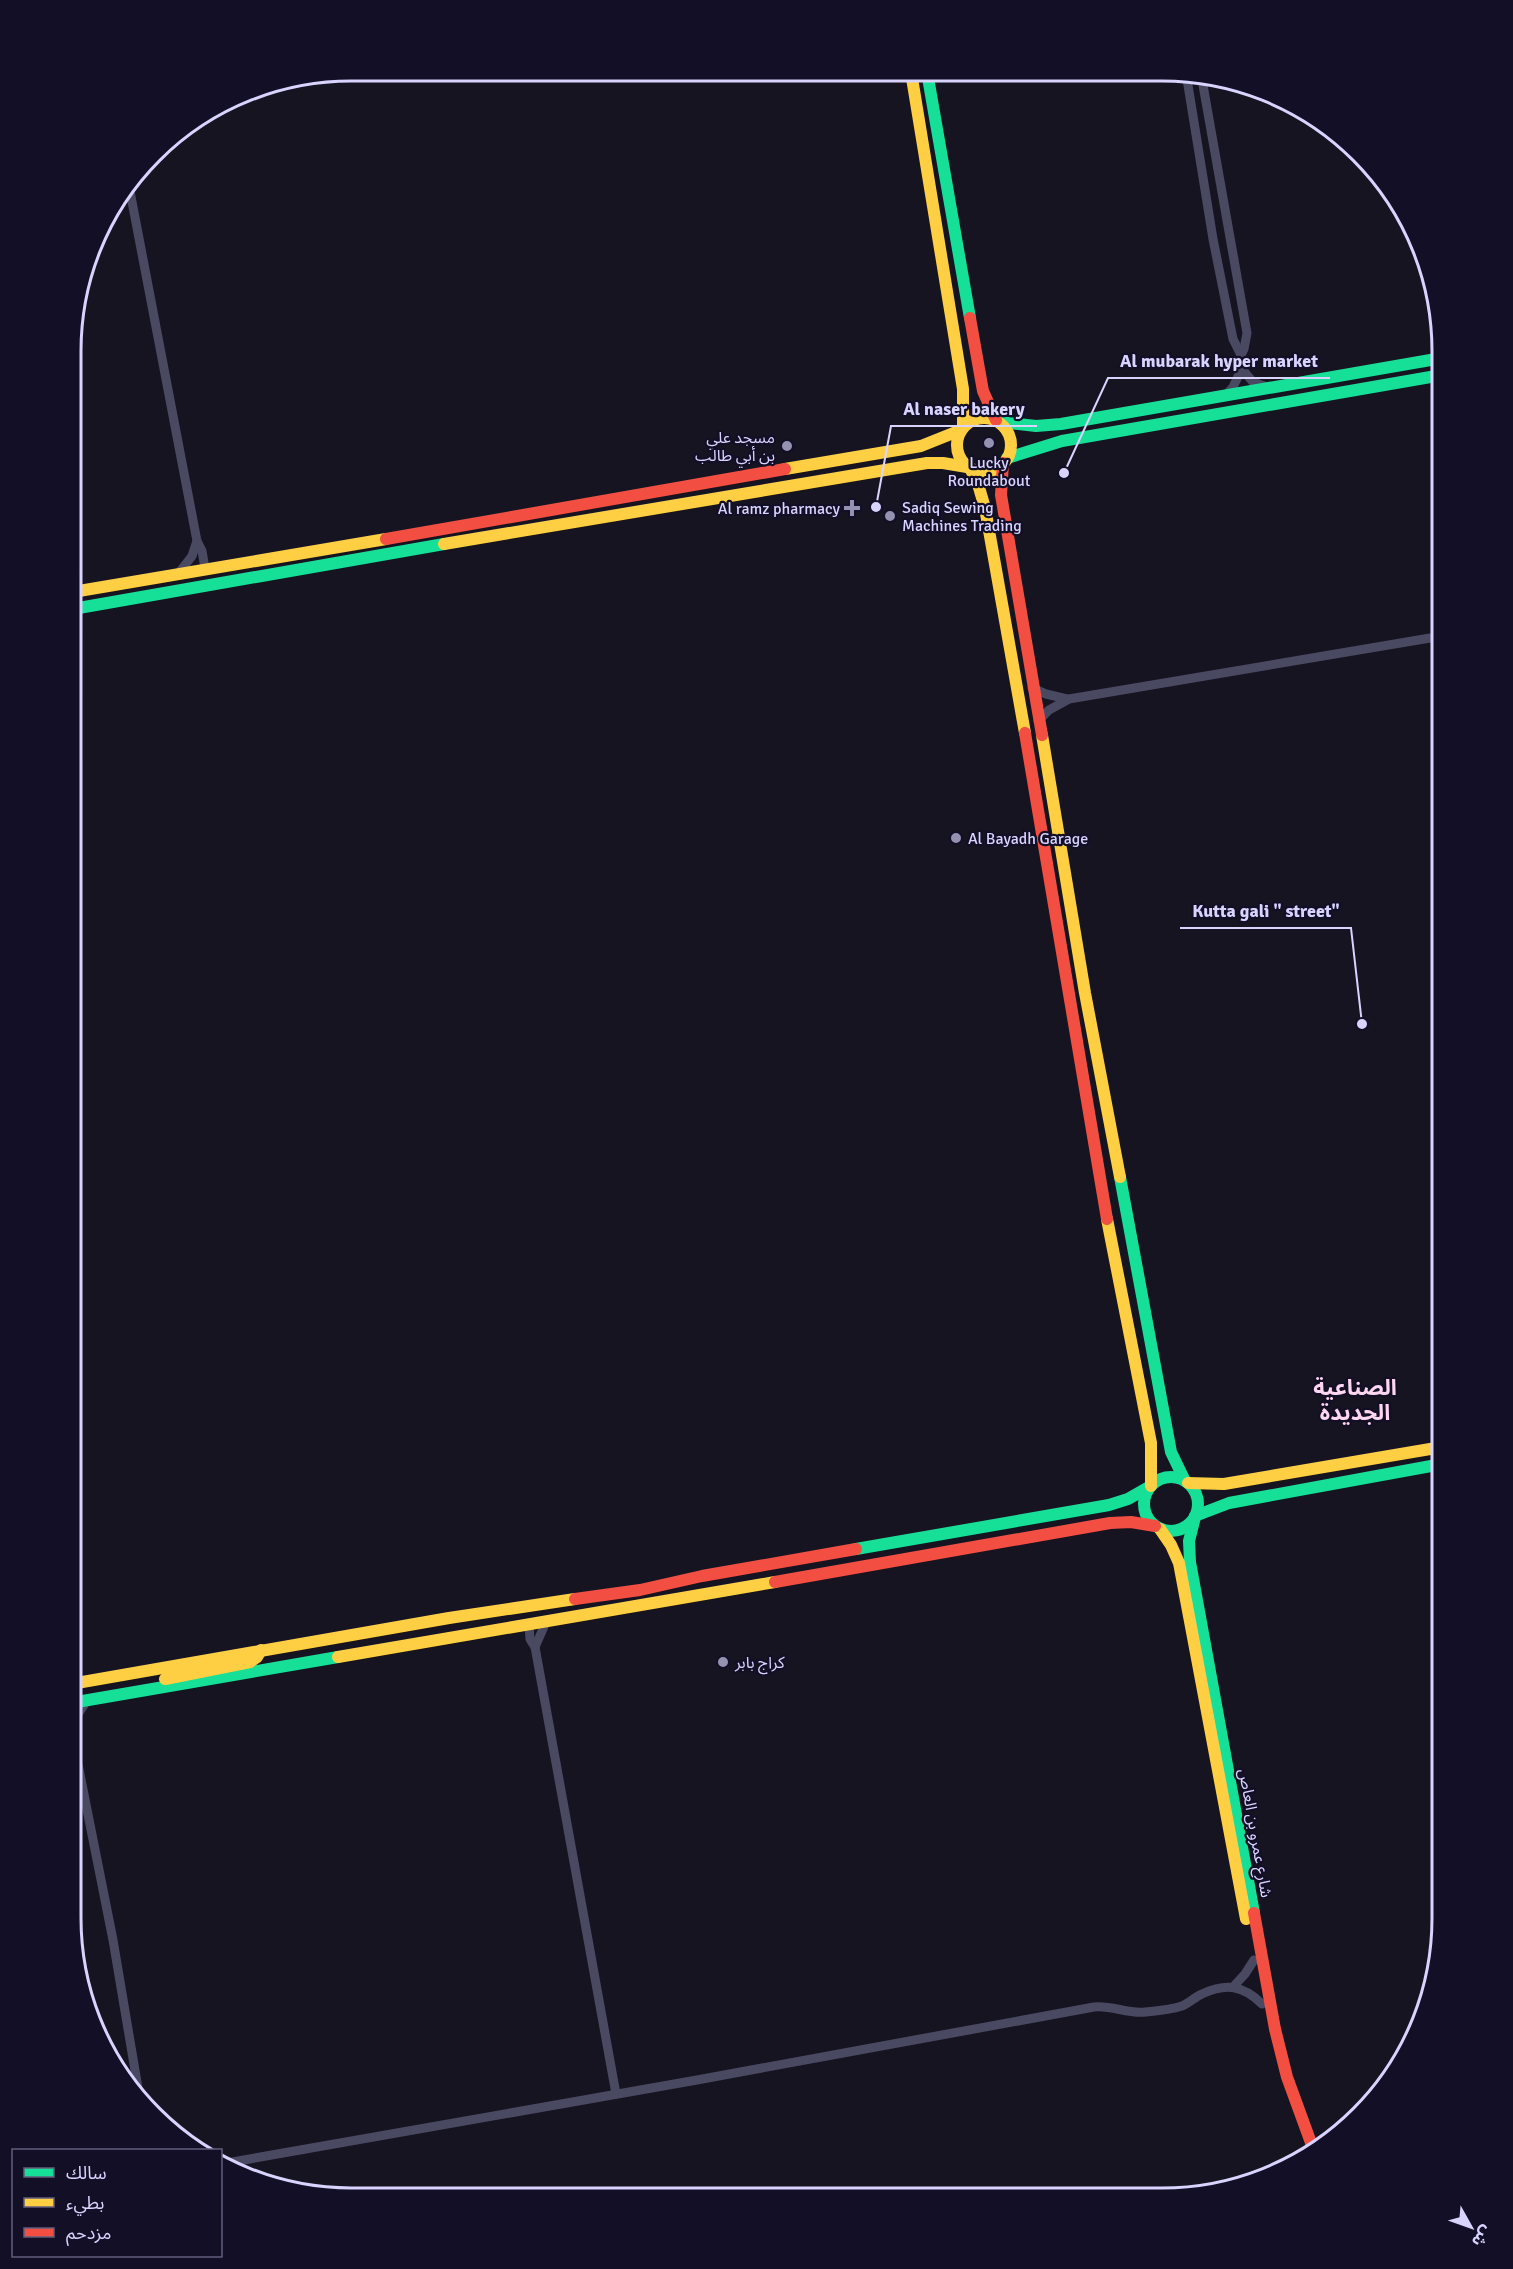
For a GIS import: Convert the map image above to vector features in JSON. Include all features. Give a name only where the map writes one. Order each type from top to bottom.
[{"type":"main road","points":[[912,81],[963,389],[962,428],[957,437],[958,453],[978,484],[985,508],[1118,1282],[1151,1443],[1150,1487],[1144,1501],[1144,1508],[1150,1521],[1158,1528]]},
{"type":"main road","points":[[81,1700],[529,1625],[1110,1523],[1131,1522],[1180,1530],[1195,1516],[1198,1502],[1171,1452],[1085,993],[1074,916],[1032,688],[1001,495],[1005,460],[1010,450],[1009,435],[998,421],[983,391],[929,81]]},
{"type":"main road","points":[[81,591],[921,446],[962,428],[978,418],[1024,426],[1049,425],[1432,360]]},
{"type":"main road","points":[[81,607],[722,496],[916,465],[943,463],[987,471],[1005,460],[1062,441],[1432,377]]},
{"type":"main road","points":[[229,583],[237,575],[262,561]]},
{"type":"main road","points":[[163,593],[176,584],[199,581],[205,576],[206,568]]},
{"type":"main road","points":[[1050,884],[1058,897],[1063,918],[1071,921],[1074,916]]},
{"type":"main road","points":[[1063,965],[1067,959],[1074,958],[1080,984],[1085,993]]},
{"type":"main road","points":[[81,1682],[449,1618],[640,1590],[702,1576],[1109,1505],[1128,1499],[1167,1477],[1187,1482],[1224,1484],[1432,1449]]},
{"type":"main road","points":[[1195,1516],[1229,1503],[1432,1466]]},
{"type":"main road","name":"شارع عمرو بن العاص","points":[[1195,1516],[1189,1541],[1190,1562],[1268,1994],[1287,2077],[1311,2143]]},
{"type":"main road","name":"شارع عمرو بن العاص","points":[[1158,1528],[1171,1545],[1179,1563],[1262,2004],[1285,2095],[1304,2147]]},
{"type":"main road","points":[[529,1625],[533,1616],[538,1613],[578,1605],[584,1598]]},
{"type":"main road","points":[[144,1691],[152,1683],[162,1679],[250,1662],[261,1650]]},
{"type":"street","points":[[1188,82],[1231,330],[1241,356],[1242,368],[1233,387],[1224,396]]},
{"type":"street","points":[[1204,84],[1247,333],[1241,356]]},
{"type":"street","points":[[131,196],[197,541],[206,568]]},
{"type":"street","points":[[1242,368],[1253,382],[1271,388]]},
{"type":"street","points":[[178,574],[192,556],[197,541]]},
{"type":"street","points":[[1032,688],[1054,697],[1069,699],[1432,638]]},
{"type":"street","points":[[1038,721],[1049,710],[1069,699]]},
{"type":"street","points":[[535,1647],[546,1622]]},
{"type":"street","points":[[529,1625],[530,1639],[535,1647],[616,2094]]},
{"type":"street","points":[[81,1710],[88,1699]]},
{"type":"street","points":[[81,1780],[113,1940],[137,2082]]},
{"type":"street","points":[[1233,1987],[1254,1960]]},
{"type":"street","points":[[235,2161],[1094,2007],[1113,2006],[1143,2012],[1172,2009],[1204,1993],[1233,1987],[1250,1993],[1262,2004]]},
{"type":"traffic: fast","points":[[929,81],[970,318]]},
{"type":"traffic: fast","points":[[999,422],[1036,426],[1061,424],[1432,360]]},
{"type":"traffic: fast","points":[[1007,458],[1062,441],[1432,377]]},
{"type":"traffic: fast","points":[[81,608],[444,544]]},
{"type":"traffic: fast","points":[[1120,1177],[1171,1452],[1185,1481]]},
{"type":"traffic: fast","points":[[1195,1516],[1229,1503],[1432,1466]]},
{"type":"traffic: fast","points":[[1171,1477],[1181,1479],[1190,1485],[1196,1494],[1198,1504],[1196,1514],[1190,1523],[1181,1529],[1171,1531],[1161,1529],[1152,1523],[1146,1514],[1144,1504],[1146,1494],[1152,1485],[1161,1479],[1171,1477]]},
{"type":"traffic: fast","points":[[856,1549],[1109,1505],[1128,1499],[1149,1487]]},
{"type":"traffic: fast","points":[[1195,1517],[1189,1541],[1190,1562],[1254,1913]]},
{"type":"traffic: fast","points":[[81,1701],[338,1657]]},
{"type":"traffic: slow","points":[[912,81],[963,389],[963,427]]},
{"type":"traffic: slow","points":[[984,418],[994,420],[1003,426],[1009,435],[1011,445],[1009,455],[1003,464],[994,470],[984,472],[974,470],[965,464],[959,455],[957,445],[959,435],[965,426],[974,420],[984,418]]},
{"type":"traffic: slow","points":[[785,469],[921,446],[961,430]]},
{"type":"traffic: slow","points":[[444,544],[927,463],[967,467]]},
{"type":"traffic: slow","points":[[970,468],[978,484],[985,508],[1025,733]]},
{"type":"traffic: slow","points":[[81,591],[386,539]]},
{"type":"traffic: slow","points":[[1042,735],[1085,993],[1120,1177]]},
{"type":"traffic: slow","points":[[1107,1219],[1151,1443],[1151,1486]]},
{"type":"traffic: slow","points":[[1188,1483],[1224,1484],[1432,1449]]},
{"type":"traffic: slow","points":[[1160,1529],[1179,1563],[1246,1919]]},
{"type":"traffic: slow","points":[[338,1657],[775,1582]]},
{"type":"traffic: slow","points":[[81,1682],[449,1618],[575,1599]]},
{"type":"traffic: slow","points":[[165,1679],[250,1662],[261,1650]]},
{"type":"traffic: jam","points":[[970,318],[983,391],[996,420]]},
{"type":"traffic: jam","points":[[1003,463],[1001,495],[1042,735]]},
{"type":"traffic: jam","points":[[386,539],[785,469]]},
{"type":"traffic: jam","points":[[1025,733],[1107,1219]]},
{"type":"traffic: jam","points":[[775,1582],[1110,1523],[1131,1522],[1155,1526]]},
{"type":"traffic: jam","points":[[575,1599],[640,1590],[702,1576],[856,1549]]},
{"type":"traffic: jam","points":[[1254,1913],[1275,2029],[1287,2077],[1311,2143]]},
{"type":"place","name":"Lucky Roundabout","points":[[989,443]]},
{"type":"place","name":"مسجد علي بن أبي طالب","points":[[787,446]]},
{"type":"place","name":"Al mubarak hyper market","points":[[1064,473]]},
{"type":"place","name":"Al naser bakery","points":[[876,507]]},
{"type":"place","name":"Al ramz pharmacy","points":[[852,508]]},
{"type":"place","name":"Sadiq Sewing Machines Trading","points":[[890,516]]},
{"type":"place","name":"Al Bayadh Garage","points":[[956,838]]},
{"type":"place","name":"Kutta gali \" street\"","points":[[1362,1024]]},
{"type":"place","name":"كراج بابر","points":[[723,1662]]},
{"type":"district","name":"الصناعية الجديدة","points":[[1355,1400]]}]
